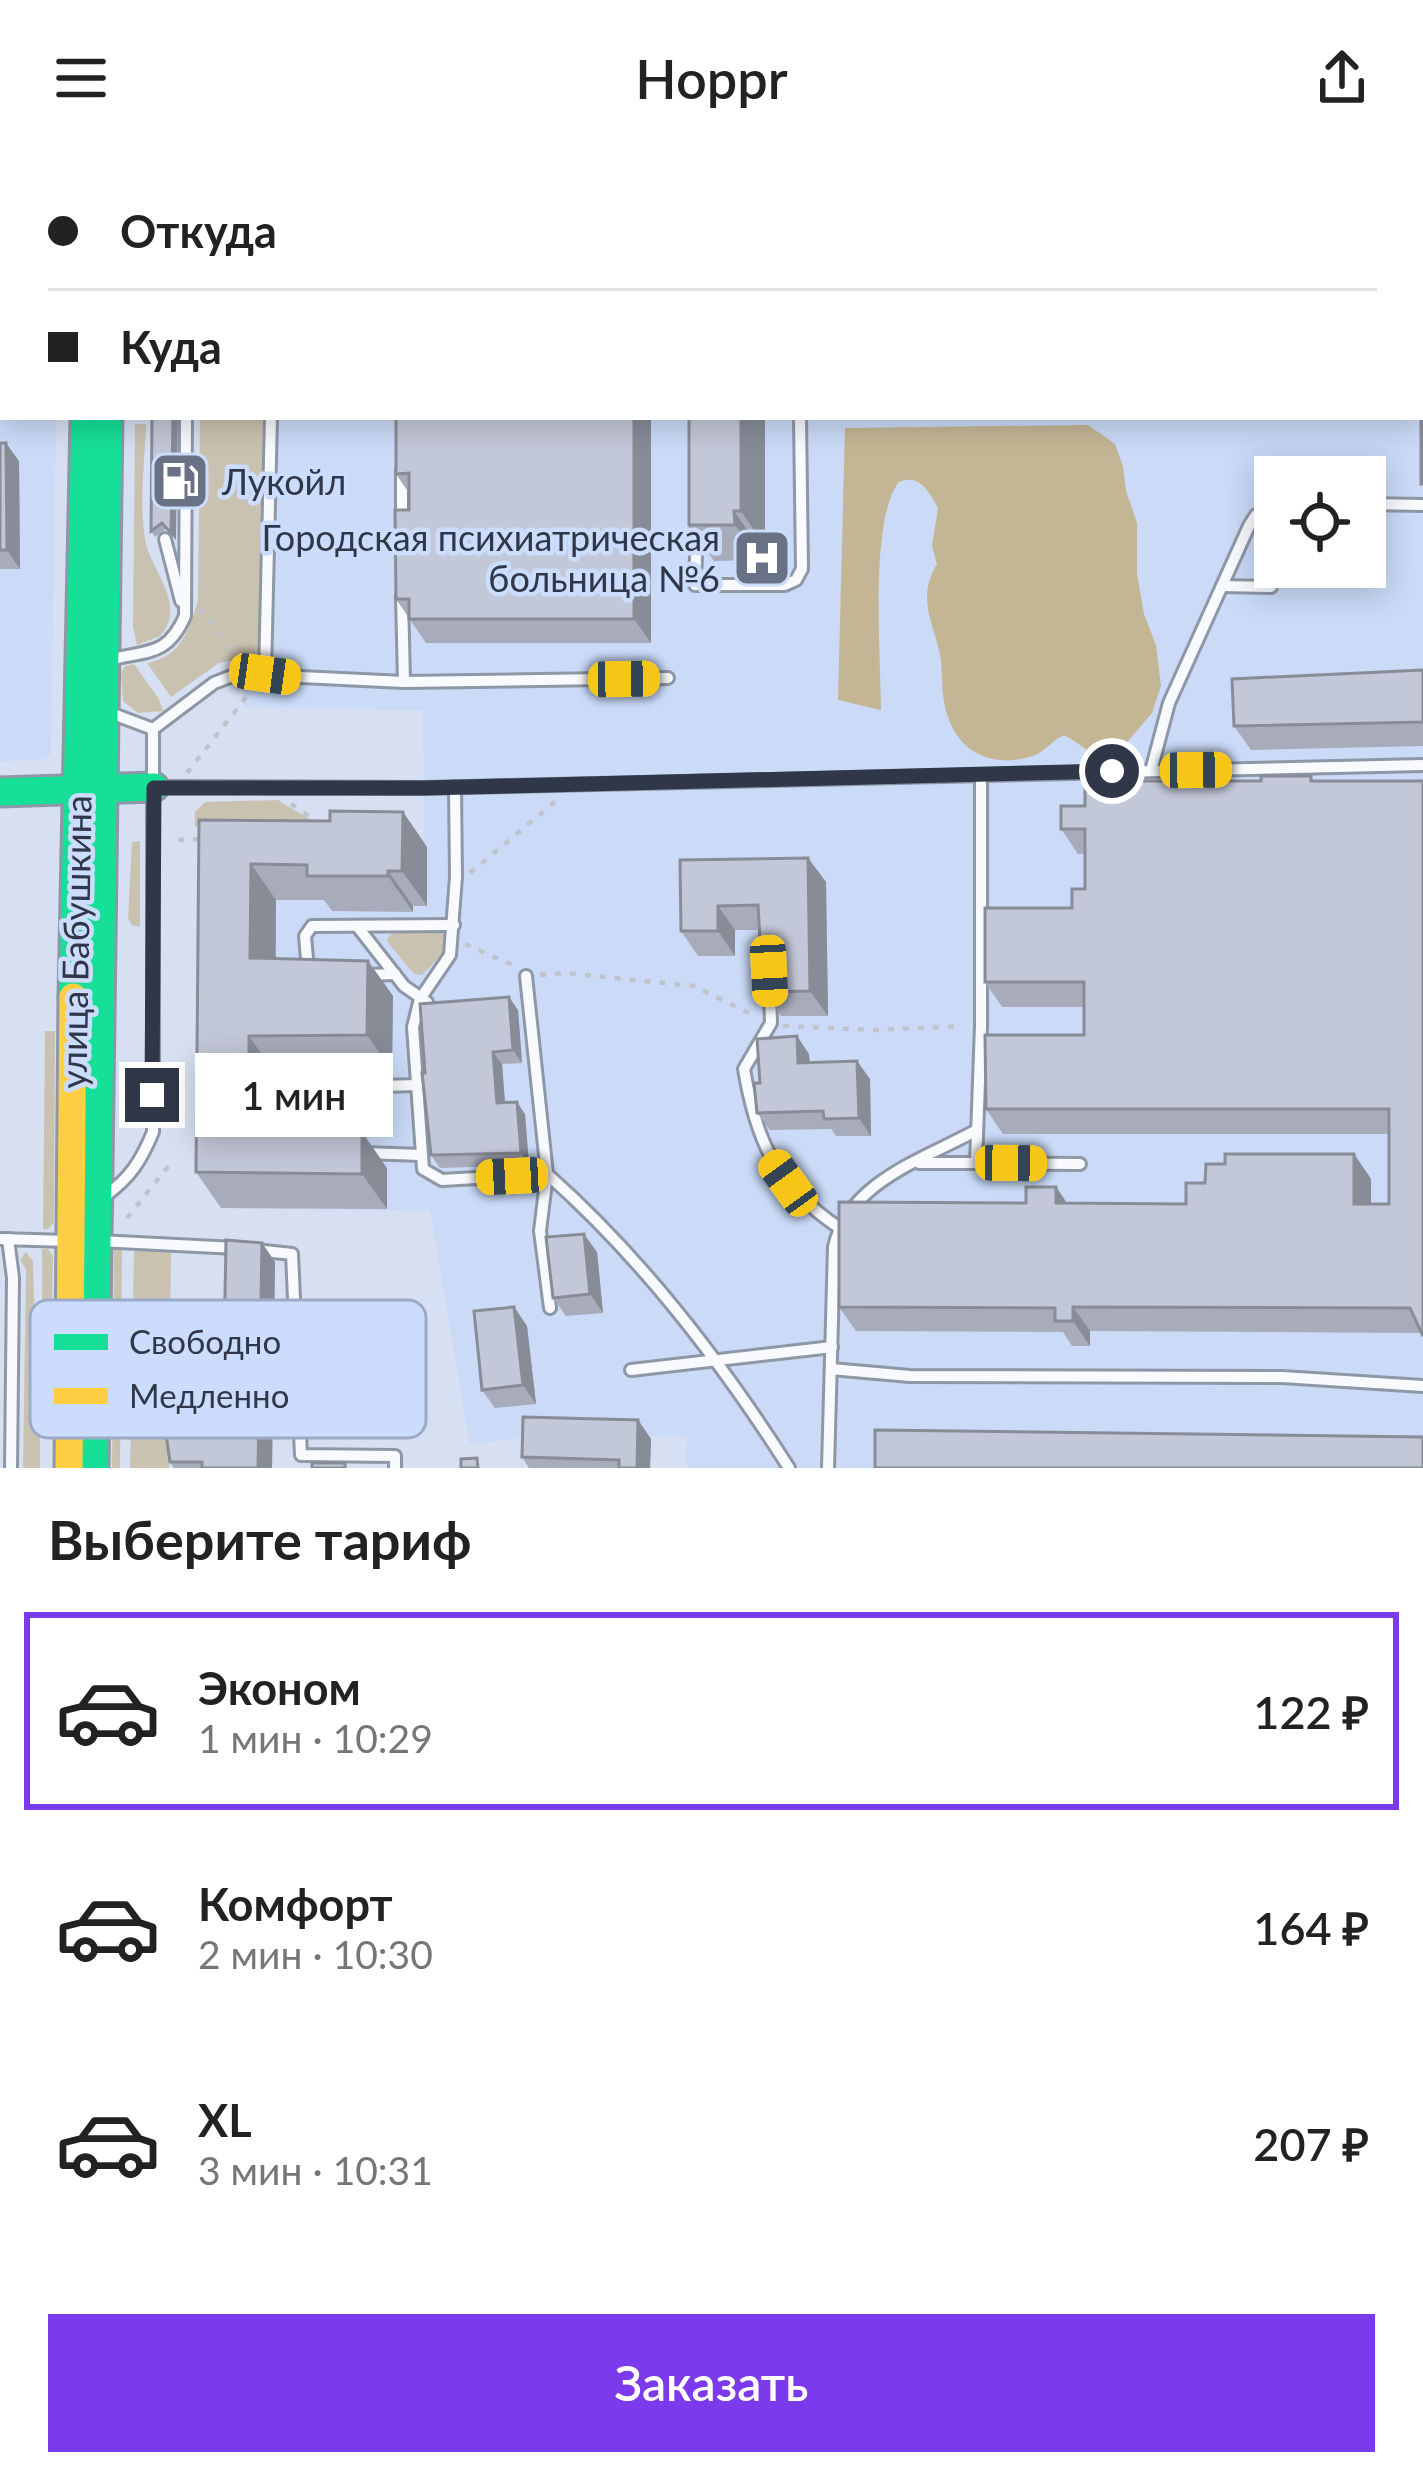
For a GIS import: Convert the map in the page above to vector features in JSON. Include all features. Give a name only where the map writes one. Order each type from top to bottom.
[{"type":"main road","name":"улица Бабушкина","points":[[81,1300],[85,1241],[97,1201],[90,790],[81,731],[85,420]]},
{"type":"main road","name":"улица Бабушкина","points":[[87,1300],[90,790],[105,711],[108,420]]},
{"type":"main road","points":[[0,792],[165,788]]},
{"type":"main road","name":"улица Бабушкина","points":[[69,1468],[71,1438]]},
{"type":"main road","name":"улица Бабушкина","points":[[93,1438],[94,1468]]},
{"type":"lane","points":[[265,674],[272,420]]},
{"type":"lane","points":[[698,501],[695,585],[785,585],[796,580],[802,569],[800,420]]},
{"type":"lane","points":[[106,661],[163,648],[185,616],[185,426]]},
{"type":"lane","points":[[402,456],[402,546]]},
{"type":"lane","points":[[1386,504],[1423,505]]},
{"type":"lane","points":[[1151,770],[1169,703],[1254,519]]},
{"type":"lane","points":[[165,539],[185,616]]},
{"type":"lane","points":[[402,582],[404,682]]},
{"type":"lane","points":[[1222,586],[1254,587]]},
{"type":"lane","points":[[153,729],[214,683],[237,674],[404,682],[668,678]]},
{"type":"lane","points":[[105,711],[153,729]]},
{"type":"lane","points":[[97,1201],[124,1183],[141,1163],[153,1132],[165,788],[153,729]]},
{"type":"lane","points":[[165,788],[455,788],[1423,765]]},
{"type":"lane","points":[[976,1162],[981,775]]},
{"type":"lane","points":[[455,788],[453,932],[444,968],[420,999],[413,1027],[423,1169],[442,1180],[547,1174],[594,1215],[719,1362],[789,1468]]},
{"type":"lane","points":[[318,976],[304,962],[308,930],[320,925],[453,932]]},
{"type":"lane","points":[[357,926],[395,974],[420,999],[435,1006]]},
{"type":"lane","points":[[769,971],[771,1023],[744,1069],[759,1137],[802,1203],[838,1227]]},
{"type":"lane","points":[[357,975],[395,974]]},
{"type":"lane","points":[[526,976],[547,1174],[540,1232],[550,1308]]},
{"type":"lane","points":[[508,1001],[528,999]]},
{"type":"lane","points":[[310,1088],[417,1085]]},
{"type":"lane","points":[[828,1468],[838,1227],[852,1204],[869,1189],[977,1130]]},
{"type":"lane","points":[[342,1152],[421,1155]]},
{"type":"lane","points":[[918,1163],[1080,1164]]},
{"type":"lane","points":[[11,1468],[13,1278],[4,1239],[174,1242],[292,1254],[294,1300]]},
{"type":"lane","points":[[631,1370],[832,1347]]},
{"type":"lane","points":[[831,1370],[910,1376],[1282,1377],[1423,1386]]},
{"type":"lane","points":[[300,1438],[301,1455],[395,1456],[395,1468]]},
{"type":"path","points":[[185,596],[241,660]]},
{"type":"path","points":[[165,788],[265,674]]},
{"type":"path","points":[[267,786],[321,825]]},
{"type":"path","points":[[456,877],[473,871],[556,801]]},
{"type":"path","points":[[178,840],[200,839]]},
{"type":"path","points":[[453,932],[526,976]]},
{"type":"path","points":[[337,1135],[382,1086]]},
{"type":"path","points":[[127,1218],[170,1164]]},
{"type":"shaded area","points":[[0,420],[56,420],[51,753],[44,759],[0,762]]},
{"type":"shaded area","points":[[200,420],[265,420],[258,655],[219,663],[171,697],[147,663],[175,649],[198,601]]},
{"type":"shaded area","points":[[264,420],[1423,420],[1423,1468],[687,1468],[686,1437],[536,1436],[470,1445],[430,1211],[221,1208],[224,856],[422,847],[424,835],[423,710],[243,707],[243,633],[260,633]]},
{"type":"shaded area","points":[[135,424],[146,424],[145,539],[170,612],[160,636],[137,645],[133,627]]},
{"type":"shaded area","points":[[1088,425],[1115,444],[1123,466],[1137,523],[1137,574],[1156,645],[1161,686],[1152,713],[1111,761],[1064,735],[1033,756],[1001,760],[974,752],[955,732],[944,701],[940,654],[927,598],[937,564],[932,546],[938,508],[913,480],[899,482],[884,526],[879,590],[881,710],[838,700],[845,428]]},
{"type":"shaded area","points":[[134,664],[163,711],[138,713],[123,701],[121,672]]},
{"type":"shaded area","points":[[278,800],[319,825],[195,827],[195,812],[205,802]]},
{"type":"shaded area","points":[[140,841],[140,927],[128,918],[132,842]]},
{"type":"shaded area","points":[[394,932],[445,932],[442,954],[422,975],[414,974],[386,940]]},
{"type":"shaded area","points":[[45,1031],[55,1031],[54,1222],[48,1229],[43,1229]]},
{"type":"shaded area","points":[[42,1249],[48,1249],[53,1256],[52,1300],[42,1300]]},
{"type":"shaded area","points":[[114,1250],[122,1250],[122,1300],[114,1300]]},
{"type":"shaded area","points":[[134,1250],[171,1251],[170,1300],[133,1300]]},
{"type":"shaded area","points":[[26,1252],[33,1261],[30,1438],[39,1438],[40,1468],[23,1468],[26,1269],[20,1260]]},
{"type":"shaded area","points":[[112,1438],[120,1438],[120,1468],[112,1468]]},
{"type":"shaded area","points":[[131,1438],[169,1438],[169,1468],[130,1468]]},
{"type":"building","points":[[152,420],[173,420],[171,533],[162,523],[151,531]]},
{"type":"building","points":[[396,420],[634,420],[634,619],[409,619],[409,599],[396,599],[395,510],[409,510],[409,473],[396,474]]},
{"type":"building","points":[[689,420],[741,420],[741,511],[734,511],[735,525],[689,525]]},
{"type":"building","points":[[1421,420],[1422,420],[1423,484]]},
{"type":"building","points":[[0,443],[6,443],[7,550],[0,550]]},
{"type":"building","points":[[1423,670],[1423,722],[1234,726],[1232,679]]},
{"type":"building","points":[[1085,775],[1123,775],[1123,781],[1261,781],[1261,776],[1311,776],[1311,781],[1423,781],[1423,1336],[1410,1308],[1073,1307],[1073,1321],[1055,1321],[1055,1308],[839,1307],[839,1202],[1026,1203],[1026,1187],[1056,1187],[1056,1203],[1186,1204],[1186,1183],[1205,1183],[1206,1164],[1225,1164],[1225,1154],[1354,1154],[1354,1204],[1389,1204],[1389,1109],[986,1109],[985,1035],[1084,1035],[1084,982],[985,982],[985,908],[1072,908],[1072,889],[1085,889],[1085,829],[1061,829],[1061,806],[1085,806]]},
{"type":"building","points":[[330,811],[403,812],[402,871],[388,871],[388,876],[307,876],[307,865],[251,864],[250,958],[368,961],[367,1035],[249,1036],[249,1131],[362,1132],[362,1174],[196,1172],[199,820],[330,821]]},
{"type":"building","points":[[808,858],[810,991],[763,992],[758,905],[718,906],[718,931],[681,931],[680,860]]},
{"type":"building","points":[[509,997],[513,1050],[493,1052],[497,1103],[517,1102],[521,1153],[431,1155],[420,1004]]},
{"type":"building","points":[[797,1036],[798,1063],[857,1061],[859,1118],[824,1119],[823,1111],[757,1113],[757,1039]]},
{"type":"building","points":[[584,1234],[590,1294],[553,1298],[546,1237]]},
{"type":"building","points":[[226,1240],[262,1243],[261,1300],[225,1300]]},
{"type":"building","points":[[514,1307],[523,1385],[482,1390],[474,1311]]},
{"type":"building","points":[[523,1417],[638,1420],[637,1468],[619,1468],[619,1460],[522,1457]]},
{"type":"building","points":[[875,1430],[1423,1437],[1423,1468],[875,1468]]},
{"type":"building","points":[[167,1438],[259,1438],[258,1468],[202,1468],[202,1462],[170,1462]]},
{"type":"building","points":[[477,1458],[478,1468],[461,1468],[461,1459]]},
{"type":"building","points":[[312,1463],[345,1463],[345,1468],[312,1468]]},
{"type":"traffic: fast","points":[[73,997],[85,420]]},
{"type":"traffic: fast","points":[[96,1300],[108,420]]},
{"type":"traffic: fast","points":[[0,792],[154,787]]},
{"type":"traffic: fast","points":[[94,1438],[94,1468]]},
{"type":"traffic: slow","points":[[70,1300],[73,997]]},
{"type":"traffic: slow","points":[[69,1438],[69,1468]]},
{"type":"place","name":"Лукойл","points":[[180,481]]},
{"type":"place","name":"Городская психиатрическая больница №6","points":[[762,558]]},
{"type":"route","points":[[152,1095],[154,788],[424,788],[1112,771]]}]
